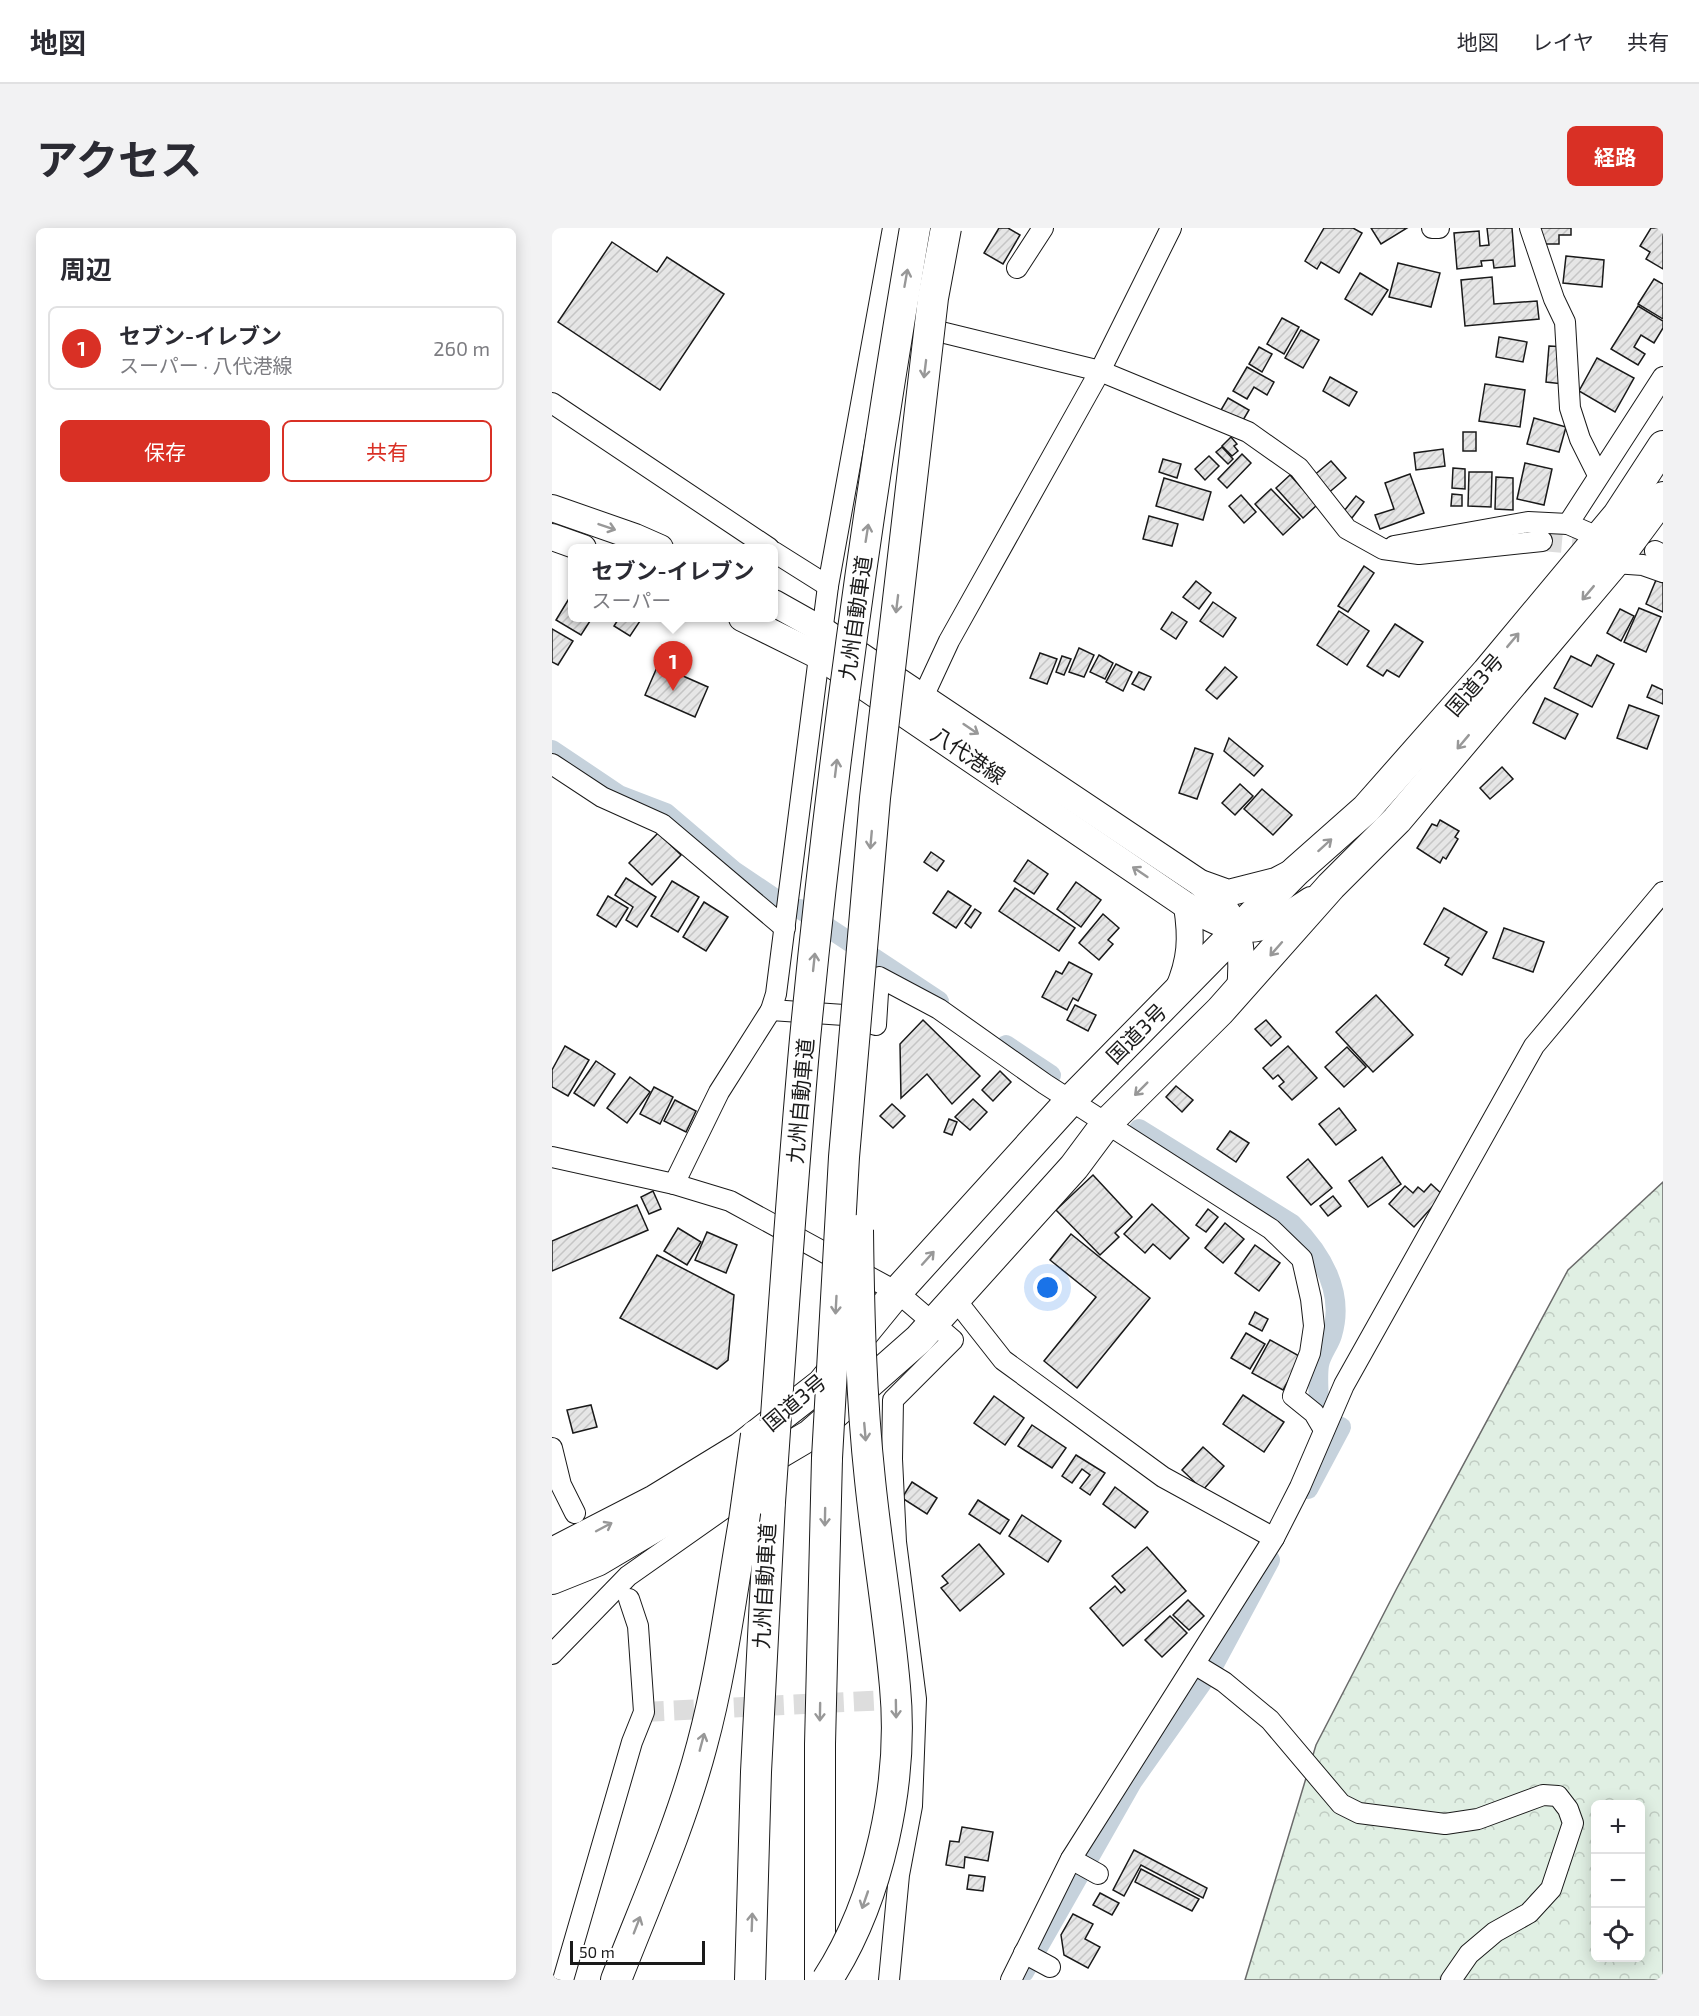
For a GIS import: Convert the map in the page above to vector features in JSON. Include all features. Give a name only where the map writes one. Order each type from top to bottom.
[{"type":"highway","name":"九州自動車道","points":[[750,1980],[756,1772],[770,1502],[806,1038],[859,588],[915,228]]},
{"type":"highway","name":"九州自動車道","points":[[820,1980],[820,1744],[827,1458],[843,1168],[876,787],[932,310],[945,228]]},
{"type":"highway","points":[[1603,532],[1621,493],[1663,427]]},
{"type":"highway","name":"国道3号","points":[[552,1553],[655,1500],[740,1448],[822,1384],[897,1292],[1071,1100],[1296,871],[1366,808],[1487,672],[1618,515],[1663,446]]},
{"type":"highway","name":"国道3号","points":[[552,1579],[597,1561],[810,1435],[926,1330],[1074,1167],[1106,1124],[1240,990],[1331,886],[1397,820],[1614,563],[1663,497]]},
{"type":"highway","points":[[827,1980],[860,1913],[879,1859],[890,1802],[896,1746],[895,1689],[870,1483],[860,1347],[856,1017]]},
{"type":"highway","points":[[616,1980],[678,1819],[702,1746],[718,1676],[762,1394],[789,1126],[806,1038]]},
{"type":"main road","points":[[552,508],[650,544]]},
{"type":"main road","points":[[552,537],[570,544]]},
{"type":"main road","name":"八代港線","points":[[778,605],[822,630],[1200,883],[1219,899],[1238,930],[1241,948],[1240,990]]},
{"type":"main road","name":"八代港線","points":[[750,622],[819,656],[1174,894],[1187,906],[1216,922],[1238,930],[1262,929],[1287,916],[1331,886]]},
{"type":"main road","name":"八代港線","points":[[1200,883],[1228,893],[1276,881],[1296,871]]},
{"type":"main road","points":[[1177,993],[1189,966],[1192,938],[1187,906]]},
{"type":"street","points":[[674,1184],[719,1092],[771,1010],[785,928],[828,586],[893,228]]},
{"type":"street","points":[[1017,268],[1043,228]]},
{"type":"street","points":[[923,697],[949,641],[1100,371],[1171,228]]},
{"type":"street","points":[[1432,228],[1438,228]]},
{"type":"street","points":[[1530,228],[1554,299],[1565,322],[1570,408],[1580,439],[1598,475]]},
{"type":"street","points":[[877,324],[945,333],[1100,371],[1248,432],[1299,468],[1347,529],[1383,549],[1419,554],[1542,541]]},
{"type":"street","points":[[1568,524],[1663,377]]},
{"type":"street","points":[[552,403],[762,544]]},
{"type":"street","points":[[1383,549],[1410,542],[1528,522],[1568,524],[1603,532]]},
{"type":"street","points":[[778,555],[828,586]]},
{"type":"street","points":[[1614,563],[1643,565],[1663,572]]},
{"type":"street","points":[[552,764],[602,797],[662,824],[785,928]]},
{"type":"street","points":[[1011,1980],[1071,1859],[1196,1665],[1274,1538],[1349,1376],[1534,1046],[1663,892]]},
{"type":"street","points":[[771,1010],[844,1015],[876,1026],[879,977],[939,1009],[1106,1124],[1271,1229],[1302,1259],[1311,1299],[1314,1326],[1310,1353],[1293,1396],[1314,1413],[1324,1430]]},
{"type":"street","points":[[552,1157],[674,1184],[730,1201],[897,1292],[926,1330],[953,1340],[893,1400],[892,1459],[896,1542],[916,1699],[912,1806],[898,1875],[889,1980]]},
{"type":"street","points":[[956,1299],[1003,1360],[1163,1477],[1274,1538]]},
{"type":"street","points":[[552,1654],[628,1576],[805,1450],[926,1330]]},
{"type":"street","points":[[552,1448],[561,1485],[575,1513]]},
{"type":"street","points":[[563,1980],[632,1742],[644,1712],[638,1626],[629,1599]]},
{"type":"street","points":[[1196,1665],[1224,1682],[1270,1720],[1341,1804],[1359,1813],[1445,1824],[1478,1819],[1543,1795],[1558,1796],[1563,1802],[1572,1823],[1567,1846],[1551,1889],[1529,1913],[1495,1932],[1469,1954],[1451,1980]]},
{"type":"street","points":[[1071,1859],[1098,1874]]},
{"type":"street","points":[[1024,1953],[1050,1967]]},
{"type":"green space","points":[[1663,1182],[1663,1980],[1245,1980],[1316,1745],[1397,1588],[1568,1270]]},
{"type":"building","points":[[999,228],[1008,228],[1020,235],[1003,264],[984,253]]},
{"type":"building","points":[[1324,228],[1353,228],[1362,233],[1339,273],[1321,262],[1317,269],[1305,261]]},
{"type":"building","points":[[1371,228],[1407,228],[1381,244]]},
{"type":"building","points":[[1487,228],[1512,228],[1515,266],[1494,268],[1493,260],[1481,261],[1482,266],[1457,269],[1454,233],[1479,231],[1480,246],[1489,245]]},
{"type":"building","points":[[1541,228],[1571,228],[1571,235],[1559,235],[1559,244],[1541,244]]},
{"type":"building","points":[[1651,228],[1663,228],[1663,269],[1646,259],[1650,252],[1640,246]]},
{"type":"building","points":[[612,242],[657,272],[667,257],[724,294],[660,390],[558,322]]},
{"type":"building","points":[[1566,256],[1604,260],[1602,287],[1563,283]]},
{"type":"building","points":[[1398,263],[1440,273],[1431,307],[1389,297]]},
{"type":"building","points":[[1360,273],[1388,290],[1372,315],[1345,299]]},
{"type":"building","points":[[1492,277],[1494,304],[1537,301],[1539,319],[1465,326],[1461,280]]},
{"type":"building","points":[[1654,279],[1663,284],[1663,319],[1638,304]]},
{"type":"building","points":[[1638,306],[1663,321],[1663,328],[1654,343],[1641,335],[1634,347],[1645,354],[1638,365],[1611,349]]},
{"type":"building","points":[[1282,318],[1299,327],[1284,354],[1267,344]]},
{"type":"building","points":[[1301,330],[1319,340],[1303,368],[1285,358]]},
{"type":"building","points":[[1499,337],[1527,342],[1523,362],[1496,357]]},
{"type":"building","points":[[1549,346],[1566,347],[1563,384],[1546,382]]},
{"type":"building","points":[[1259,347],[1272,354],[1262,372],[1249,364]]},
{"type":"building","points":[[1597,358],[1634,378],[1615,412],[1579,391]]},
{"type":"building","points":[[1247,367],[1274,382],[1267,395],[1254,387],[1247,399],[1233,391]]},
{"type":"building","points":[[1330,377],[1357,392],[1349,406],[1323,391]]},
{"type":"building","points":[[1485,384],[1525,390],[1520,427],[1479,421]]},
{"type":"building","points":[[1228,398],[1249,410],[1242,422],[1221,410]]},
{"type":"building","points":[[1534,418],[1566,427],[1559,452],[1527,444]]},
{"type":"building","points":[[1463,432],[1476,432],[1476,451],[1463,451]]},
{"type":"building","points":[[1231,437],[1237,444],[1234,446],[1238,451],[1232,456],[1222,446]]},
{"type":"building","points":[[1222,447],[1233,459],[1228,464],[1216,452]]},
{"type":"building","points":[[1443,449],[1445,466],[1416,470],[1414,453]]},
{"type":"building","points":[[1242,454],[1251,463],[1227,488],[1218,479]]},
{"type":"building","points":[[1209,456],[1219,466],[1205,480],[1195,469]]},
{"type":"building","points":[[1163,459],[1181,464],[1177,478],[1159,472]]},
{"type":"building","points":[[1331,461],[1346,478],[1326,495],[1312,477]]},
{"type":"building","points":[[1525,463],[1552,469],[1544,505],[1517,499]]},
{"type":"building","points":[[1453,468],[1465,469],[1465,489],[1452,488]]},
{"type":"building","points":[[1469,472],[1492,472],[1491,507],[1468,506]]},
{"type":"building","points":[[1410,474],[1424,513],[1380,529],[1375,515],[1394,509],[1385,483]]},
{"type":"building","points":[[1290,475],[1317,505],[1303,518],[1276,488]]},
{"type":"building","points":[[1496,477],[1513,478],[1513,510],[1495,509]]},
{"type":"building","points":[[1164,478],[1211,492],[1203,520],[1156,506]]},
{"type":"building","points":[[1271,489],[1300,519],[1283,535],[1255,504]]},
{"type":"building","points":[[1452,494],[1462,495],[1462,506],[1451,506]]},
{"type":"building","points":[[1241,495],[1256,512],[1244,523],[1229,506]]},
{"type":"building","points":[[1356,496],[1364,502],[1352,518],[1344,511]]},
{"type":"building","points":[[1149,516],[1178,524],[1172,546],[1143,539]]},
{"type":"building","points":[[1364,566],[1374,573],[1348,612],[1338,606]]},
{"type":"building","points":[[1656,580],[1663,583],[1663,612],[1646,604]]},
{"type":"building","points":[[1196,581],[1211,593],[1199,609],[1183,597]]},
{"type":"building","points":[[568,600],[568,622],[589,622],[581,635],[556,620]]},
{"type":"building","points":[[1213,602],[1236,618],[1223,637],[1200,621]]},
{"type":"building","points":[[1639,608],[1661,617],[1646,652],[1624,642]]},
{"type":"building","points":[[1620,609],[1634,616],[1621,641],[1607,633]]},
{"type":"building","points":[[1339,611],[1369,631],[1347,665],[1317,645]]},
{"type":"building","points":[[1172,612],[1187,622],[1176,639],[1161,629]]},
{"type":"building","points":[[616,622],[639,622],[630,636],[614,626]]},
{"type":"building","points":[[1395,624],[1423,642],[1399,677],[1387,670],[1383,676],[1367,666]]},
{"type":"building","points":[[552,629],[573,641],[558,665],[552,662]]},
{"type":"building","points":[[1079,648],[1094,655],[1084,677],[1069,672]]},
{"type":"building","points":[[1040,653],[1057,659],[1047,684],[1030,678]]},
{"type":"building","points":[[1099,655],[1113,663],[1105,679],[1090,672]]},
{"type":"building","points":[[1597,655],[1614,664],[1592,707],[1554,688],[1571,656],[1591,666]]},
{"type":"building","points":[[1062,656],[1071,659],[1064,675],[1056,672]]},
{"type":"building","points":[[1116,664],[1132,672],[1123,691],[1106,682]]},
{"type":"building","points":[[658,665],[708,687],[695,717],[645,695]]},
{"type":"building","points":[[1225,667],[1237,677],[1217,699],[1206,690]]},
{"type":"building","points":[[1139,672],[1151,677],[1144,690],[1132,684]]},
{"type":"building","points":[[1652,685],[1663,690],[1663,704],[1647,697]]},
{"type":"building","points":[[1545,698],[1578,714],[1565,739],[1533,723]]},
{"type":"building","points":[[1629,705],[1659,716],[1647,749],[1617,738]]},
{"type":"building","points":[[1229,738],[1263,766],[1254,776],[1224,751]]},
{"type":"building","points":[[1195,748],[1213,754],[1197,799],[1179,793]]},
{"type":"building","points":[[1502,767],[1513,779],[1490,799],[1480,788]]},
{"type":"building","points":[[1240,784],[1253,796],[1235,815],[1222,803]]},
{"type":"building","points":[[1262,789],[1292,815],[1273,835],[1244,809]]},
{"type":"building","points":[[1440,820],[1459,831],[1455,837],[1458,839],[1446,859],[1443,857],[1440,863],[1417,848],[1432,824],[1437,826]]},
{"type":"building","points":[[658,833],[681,855],[652,885],[629,863]]},
{"type":"building","points":[[931,852],[944,861],[937,871],[924,862]]},
{"type":"building","points":[[1028,860],[1048,874],[1034,894],[1014,881]]},
{"type":"building","points":[[626,878],[656,897],[637,927],[626,920],[633,907],[615,895]]},
{"type":"building","points":[[672,881],[699,897],[678,932],[651,916]]},
{"type":"building","points":[[1076,882],[1101,900],[1081,927],[1057,909]]},
{"type":"building","points":[[1015,888],[1075,928],[1059,951],[999,911]]},
{"type":"building","points":[[948,891],[971,906],[956,928],[933,913]]},
{"type":"building","points":[[608,896],[628,908],[616,927],[597,915]]},
{"type":"building","points":[[704,902],[728,917],[706,951],[683,937]]},
{"type":"building","points":[[1444,908],[1487,932],[1462,975],[1445,965],[1449,958],[1424,944]]},
{"type":"building","points":[[975,909],[981,913],[971,928],[965,923]]},
{"type":"building","points":[[1103,914],[1119,928],[1108,940],[1113,944],[1099,960],[1079,943]]},
{"type":"building","points":[[1504,928],[1544,942],[1533,972],[1493,958]]},
{"type":"building","points":[[1069,962],[1092,974],[1078,1001],[1073,998],[1067,1010],[1042,997],[1056,971],[1062,974]]},
{"type":"building","points":[[1376,995],[1413,1035],[1373,1072],[1336,1032]]},
{"type":"building","points":[[1075,1005],[1096,1015],[1088,1031],[1067,1020]]},
{"type":"building","points":[[923,1020],[980,1076],[952,1104],[927,1074],[901,1098],[900,1044]]},
{"type":"building","points":[[1266,1020],[1281,1037],[1271,1046],[1255,1029]]},
{"type":"building","points":[[565,1046],[589,1060],[568,1096],[552,1087],[552,1070]]},
{"type":"building","points":[[1288,1046],[1317,1078],[1292,1100],[1279,1086],[1284,1082],[1278,1075],[1273,1079],[1263,1068]]},
{"type":"building","points":[[1347,1047],[1366,1067],[1344,1087],[1325,1067]]},
{"type":"building","points":[[596,1061],[615,1074],[594,1106],[574,1093]]},
{"type":"building","points":[[1000,1071],[1011,1082],[993,1101],[982,1090]]},
{"type":"building","points":[[630,1077],[650,1092],[627,1123],[607,1108]]},
{"type":"building","points":[[1176,1086],[1193,1100],[1182,1112],[1166,1097]]},
{"type":"building","points":[[654,1087],[673,1097],[660,1124],[640,1114]]},
{"type":"building","points":[[973,1099],[987,1112],[970,1130],[955,1117]]},
{"type":"building","points":[[675,1100],[696,1111],[686,1132],[664,1121]]},
{"type":"building","points":[[892,1104],[905,1116],[893,1128],[880,1116]]},
{"type":"building","points":[[1339,1108],[1356,1130],[1336,1145],[1319,1124]]},
{"type":"building","points":[[949,1119],[957,1122],[952,1135],[944,1132]]},
{"type":"building","points":[[1230,1131],[1249,1143],[1236,1162],[1217,1149]]},
{"type":"building","points":[[1382,1157],[1401,1184],[1368,1207],[1349,1181]]},
{"type":"building","points":[[1308,1159],[1332,1188],[1311,1205],[1287,1177]]},
{"type":"building","points":[[1093,1175],[1132,1217],[1115,1233],[1119,1237],[1100,1255],[1056,1210]]},
{"type":"building","points":[[1431,1184],[1443,1195],[1414,1227],[1389,1204],[1405,1186],[1413,1193],[1418,1187],[1424,1192]]},
{"type":"building","points":[[653,1191],[661,1209],[649,1214],[641,1197]]},
{"type":"building","points":[[1333,1196],[1341,1206],[1328,1216],[1320,1206]]},
{"type":"building","points":[[1152,1204],[1189,1238],[1170,1259],[1153,1244],[1145,1253],[1124,1234]]},
{"type":"building","points":[[637,1205],[648,1230],[552,1271],[552,1241]]},
{"type":"building","points":[[1208,1209],[1218,1217],[1206,1232],[1196,1225]]},
{"type":"building","points":[[1225,1223],[1244,1239],[1223,1263],[1205,1248]]},
{"type":"building","points":[[678,1228],[701,1242],[687,1265],[664,1251]]},
{"type":"building","points":[[707,1232],[737,1245],[726,1273],[695,1260]]},
{"type":"building","points":[[1071,1234],[1150,1298],[1077,1388],[1044,1361],[1096,1297],[1050,1260]]},
{"type":"building","points":[[1255,1245],[1280,1263],[1259,1291],[1235,1273]]},
{"type":"building","points":[[657,1255],[734,1295],[728,1360],[717,1369],[620,1318]]},
{"type":"building","points":[[1255,1312],[1268,1319],[1262,1331],[1249,1324]]},
{"type":"building","points":[[1246,1333],[1265,1344],[1250,1369],[1231,1358]]},
{"type":"building","points":[[1270,1340],[1301,1357],[1283,1390],[1252,1373]]},
{"type":"building","points":[[1243,1395],[1284,1422],[1264,1452],[1223,1424]]},
{"type":"building","points":[[994,1396],[1024,1418],[1005,1445],[974,1423]]},
{"type":"building","points":[[591,1405],[597,1427],[573,1433],[567,1410]]},
{"type":"building","points":[[1032,1425],[1066,1448],[1052,1468],[1018,1446]]},
{"type":"building","points":[[1203,1447],[1224,1466],[1203,1490],[1182,1470]]},
{"type":"building","points":[[1076,1455],[1105,1473],[1090,1495],[1080,1488],[1090,1475],[1082,1469],[1072,1483],[1062,1476]]},
{"type":"building","points":[[912,1482],[937,1498],[927,1514],[902,1498]]},
{"type":"building","points":[[1115,1487],[1148,1512],[1135,1528],[1103,1504]]},
{"type":"building","points":[[978,1500],[1009,1520],[1000,1534],[969,1514]]},
{"type":"building","points":[[1022,1515],[1061,1541],[1048,1562],[1009,1536]]},
{"type":"building","points":[[979,1544],[1004,1574],[960,1611],[941,1588],[948,1583],[942,1576]]},
{"type":"building","points":[[1147,1547],[1186,1591],[1123,1646],[1090,1608],[1115,1586],[1121,1593],[1125,1590],[1112,1576]]},
{"type":"building","points":[[1188,1600],[1204,1616],[1189,1630],[1173,1615]]},
{"type":"building","points":[[1170,1616],[1187,1633],[1162,1657],[1145,1640]]},
{"type":"building","points":[[962,1827],[993,1832],[988,1861],[965,1857],[964,1868],[946,1865],[950,1841],[959,1842]]},
{"type":"building","points":[[1134,1850],[1207,1888],[1203,1898],[1141,1865],[1124,1896],[1113,1890]]},
{"type":"building","points":[[1141,1869],[1199,1899],[1192,1911],[1135,1882]]},
{"type":"building","points":[[969,1875],[985,1877],[983,1891],[967,1889]]},
{"type":"building","points":[[1100,1893],[1119,1903],[1112,1915],[1093,1905]]},
{"type":"building","points":[[1073,1914],[1093,1924],[1085,1939],[1100,1947],[1088,1968],[1064,1955],[1061,1935]]},
{"type":"waterway","points":[[552,750],[619,795],[666,813],[734,871],[777,900]]},
{"type":"waterway","points":[[800,909],[939,1001]]},
{"type":"waterway","points":[[1006,1045],[1051,1075]]},
{"type":"waterway","points":[[1139,1129],[1292,1224],[1303,1235],[1321,1261],[1333,1289],[1335,1319],[1332,1335],[1319,1365],[1319,1406]]},
{"type":"waterway","points":[[1308,1489],[1341,1427]]},
{"type":"waterway","points":[[1024,1972],[1132,1782],[1211,1670],[1270,1560]]},
{"type":"tunnel","points":[[1542,541],[1655,551]]},
{"type":"tunnel","points":[[644,1712],[907,1699]]},
{"type":"place","name":"セブン-イレブン","points":[[673,691]]}]
